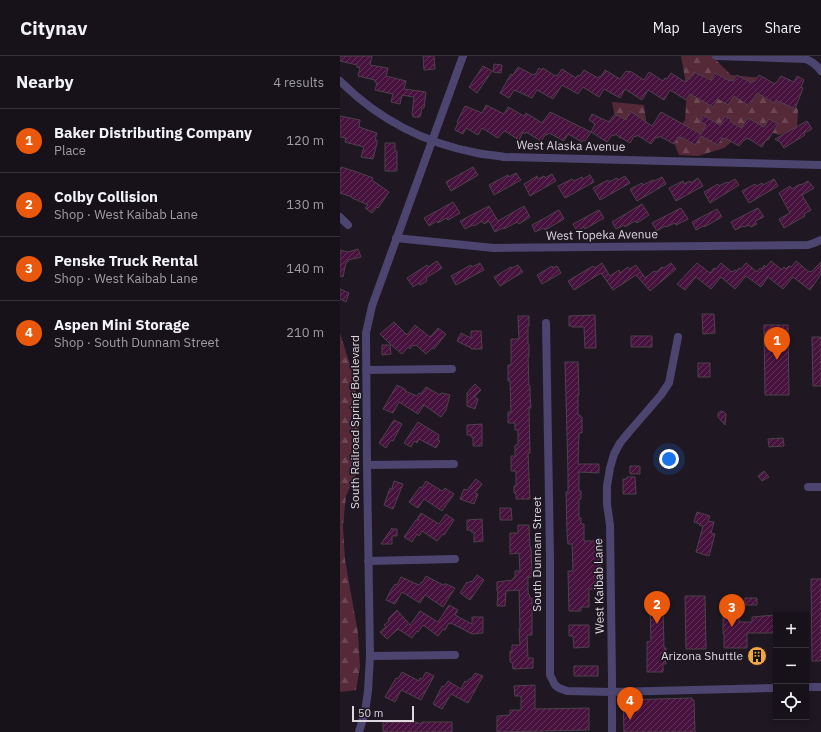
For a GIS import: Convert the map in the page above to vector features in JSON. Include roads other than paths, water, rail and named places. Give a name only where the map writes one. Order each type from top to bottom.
[{"type":"street","name":"South Railroad Spring Boulevard","points":[[359,732],[365,712],[370,656],[366,465],[366,333],[368,318],[463,56]]},
{"type":"street","points":[[716,56],[806,59],[813,62],[821,71]]},
{"type":"street","name":"West Alaska Avenue","points":[[340,82],[374,111],[404,129],[447,146],[477,153],[504,156],[821,165]]},
{"type":"street","points":[[340,217],[348,225]]},
{"type":"street","name":"West Topeka Avenue","points":[[396,238],[494,248],[808,245],[821,240]]},
{"type":"street","name":"South Dunnam Street","points":[[546,323],[550,557],[550,675],[555,685],[567,691],[612,692]]},
{"type":"street","name":"West Kaibab Lane","points":[[612,692],[610,525],[607,504],[607,486],[610,468],[614,454],[620,443],[669,383],[678,337]]},
{"type":"street","points":[[366,370],[452,369]]},
{"type":"street","points":[[366,465],[454,464]]},
{"type":"street","points":[[808,487],[821,487]]},
{"type":"street","points":[[368,561],[455,560]]},
{"type":"street","points":[[370,656],[455,655]]},
{"type":"street","points":[[809,687],[821,686]]},
{"type":"street","points":[[612,732],[612,692],[773,688]]},
{"type":"place","name":"Baker Distributing Company","points":[[777,360]]},
{"type":"place","name":"Colby Collision","points":[[657,624]]},
{"type":"place","name":"Penske Truck Rental","points":[[732,627]]},
{"type":"place","name":"Arizona Shuttle","points":[[757,656]]},
{"type":"place","name":"Aspen Mini Storage","points":[[630,720]]}]
